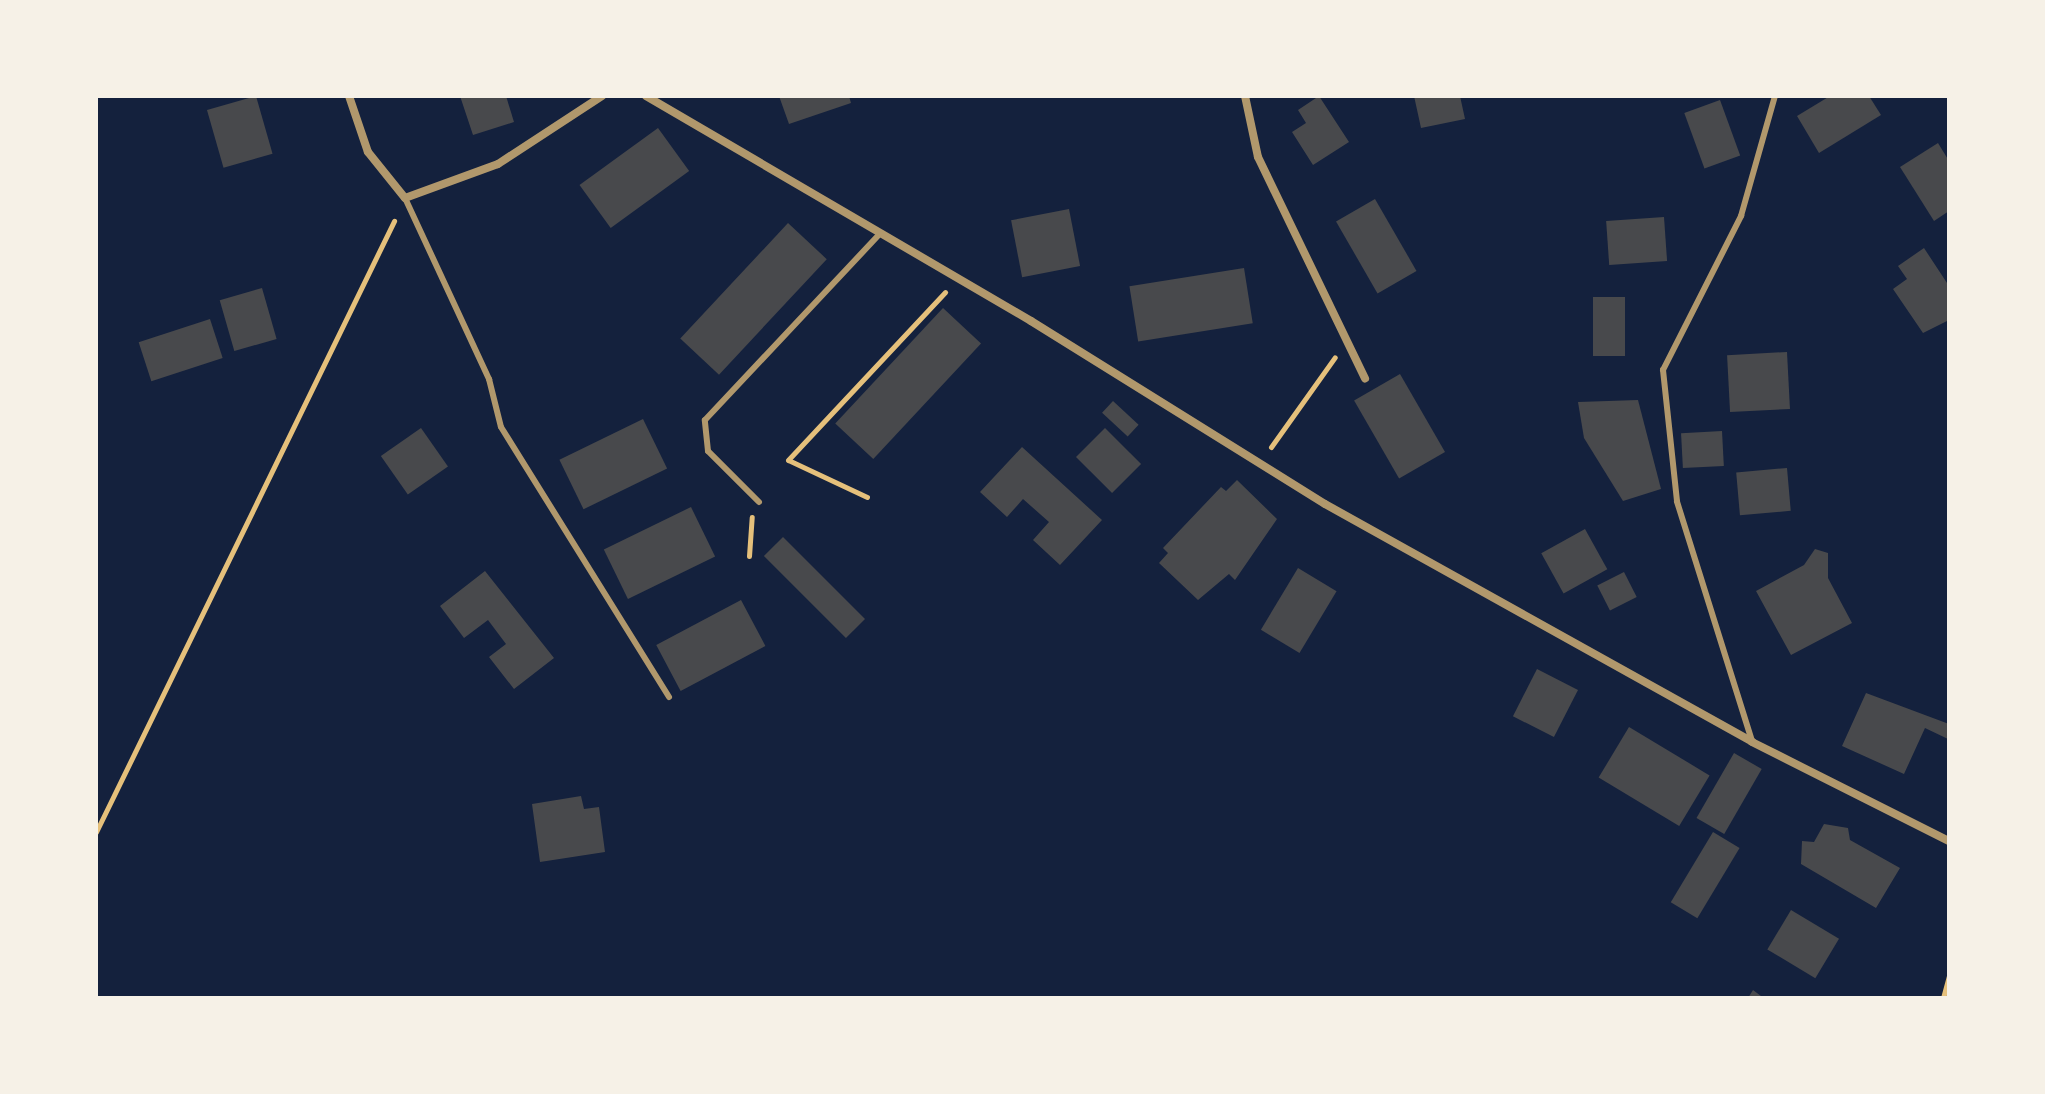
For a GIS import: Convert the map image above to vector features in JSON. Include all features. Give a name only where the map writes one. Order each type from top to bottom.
[{"type":"street","points":[[349,96],[368,152],[405,198],[498,164],[602,96]]},
{"type":"street","points":[[646,96],[1259,463],[1752,742],[1949,841]]},
{"type":"street","points":[[1245,96],[1258,157],[1365,378]]},
{"type":"lane","points":[[1752,742],[1677,501],[1663,370],[1741,216],[1775,96]]},
{"type":"lane","points":[[405,198],[489,379],[501,427],[669,697]]},
{"type":"lane","points":[[759,502],[708,451],[705,420],[878,236]]},
{"type":"path","points":[[96,832],[405,198]]},
{"type":"path","points":[[867,497],[788,460],[956,279]]},
{"type":"path","points":[[1259,463],[1347,340]]},
{"type":"path","points":[[749,556],[751,520]]},
{"type":"path","points":[[1943,998],[1949,976]]},
{"type":"building","points":[[256,96],[273,154],[224,168],[207,110]]},
{"type":"building","points":[[460,96],[506,96],[514,122],[473,135]]},
{"type":"building","points":[[779,96],[849,96],[851,103],[789,124]]},
{"type":"building","points":[[1319,96],[1349,142],[1313,165],[1292,132],[1306,123],[1298,110]]},
{"type":"building","points":[[1414,96],[1460,96],[1465,119],[1421,128]]},
{"type":"building","points":[[1830,96],[1869,96],[1881,115],[1819,153],[1797,116]]},
{"type":"building","points":[[1720,100],[1740,155],[1704,168],[1684,113]]},
{"type":"building","points":[[658,128],[689,171],[611,228],[580,185]]},
{"type":"building","points":[[1938,143],[1949,161],[1949,211],[1934,221],[1900,167]]},
{"type":"building","points":[[1375,199],[1416,271],[1378,293],[1336,222]]},
{"type":"building","points":[[1069,209],[1080,266],[1022,277],[1011,220]]},
{"type":"building","points":[[1664,217],[1667,261],[1609,265],[1606,221]]},
{"type":"building","points":[[788,223],[827,259],[719,375],[680,339]]},
{"type":"building","points":[[1924,248],[1949,286],[1949,320],[1923,333],[1893,289],[1907,279],[1898,266]]},
{"type":"building","points":[[1244,268],[1253,323],[1138,341],[1129,286]]},
{"type":"building","points":[[262,288],[277,339],[234,351],[220,300]]},
{"type":"building","points":[[1593,297],[1625,297],[1625,356],[1593,356]]},
{"type":"building","points":[[943,308],[981,343],[873,459],[835,424]]},
{"type":"building","points":[[210,319],[223,358],[151,381],[139,342]]},
{"type":"building","points":[[1787,352],[1790,409],[1730,412],[1727,355]]},
{"type":"building","points":[[1400,374],[1445,452],[1399,478],[1354,400]]},
{"type":"building","points":[[1638,400],[1661,489],[1623,501],[1584,438],[1578,402]]},
{"type":"building","points":[[1113,401],[1139,425],[1128,437],[1102,413]]},
{"type":"building","points":[[643,419],[667,468],[584,509],[559,460]]},
{"type":"building","points":[[421,428],[448,467],[408,495],[381,456]]},
{"type":"building","points":[[1105,428],[1141,464],[1112,493],[1076,457]]},
{"type":"building","points":[[1722,431],[1724,466],[1683,468],[1681,433]]},
{"type":"building","points":[[1022,447],[1102,520],[1060,565],[1033,540],[1049,522],[1023,499],[1007,517],[980,492]]},
{"type":"building","points":[[1787,468],[1791,511],[1740,515],[1736,472]]},
{"type":"building","points":[[1237,480],[1277,519],[1235,580],[1229,574],[1198,600],[1159,563],[1168,553],[1163,548],[1221,487],[1226,491]]},
{"type":"building","points":[[691,507],[715,556],[628,599],[604,550]]},
{"type":"building","points":[[1585,529],[1607,569],[1564,593],[1541,553]]},
{"type":"building","points":[[783,537],[865,619],[846,638],[764,556]]},
{"type":"building","points":[[1815,549],[1828,553],[1828,578],[1852,623],[1791,655],[1756,591],[1804,565]]},
{"type":"building","points":[[1298,568],[1337,591],[1299,653],[1261,630]]},
{"type":"building","points":[[485,571],[554,658],[514,689],[489,657],[506,644],[488,620],[464,638],[440,606]]},
{"type":"building","points":[[1624,572],[1637,597],[1610,611],[1597,586]]},
{"type":"building","points":[[741,600],[765,646],[681,691],[656,645]]},
{"type":"building","points":[[1537,669],[1578,690],[1554,737],[1513,716]]},
{"type":"building","points":[[1866,693],[1949,724],[1948,739],[1925,728],[1904,774],[1842,746]]},
{"type":"building","points":[[1629,727],[1710,775],[1679,826],[1599,778]]},
{"type":"building","points":[[1734,753],[1762,769],[1724,834],[1696,818]]},
{"type":"building","points":[[581,796],[584,809],[599,807],[605,852],[540,862],[532,804]]},
{"type":"building","points":[[1824,824],[1848,828],[1850,840],[1900,868],[1876,908],[1801,864],[1802,841],[1814,842]]},
{"type":"building","points":[[1713,832],[1740,848],[1697,918],[1671,902]]},
{"type":"building","points":[[1791,910],[1839,939],[1815,978],[1767,949]]},
{"type":"building","points":[[1753,990],[1761,996],[1768,998],[1748,998]]}]
